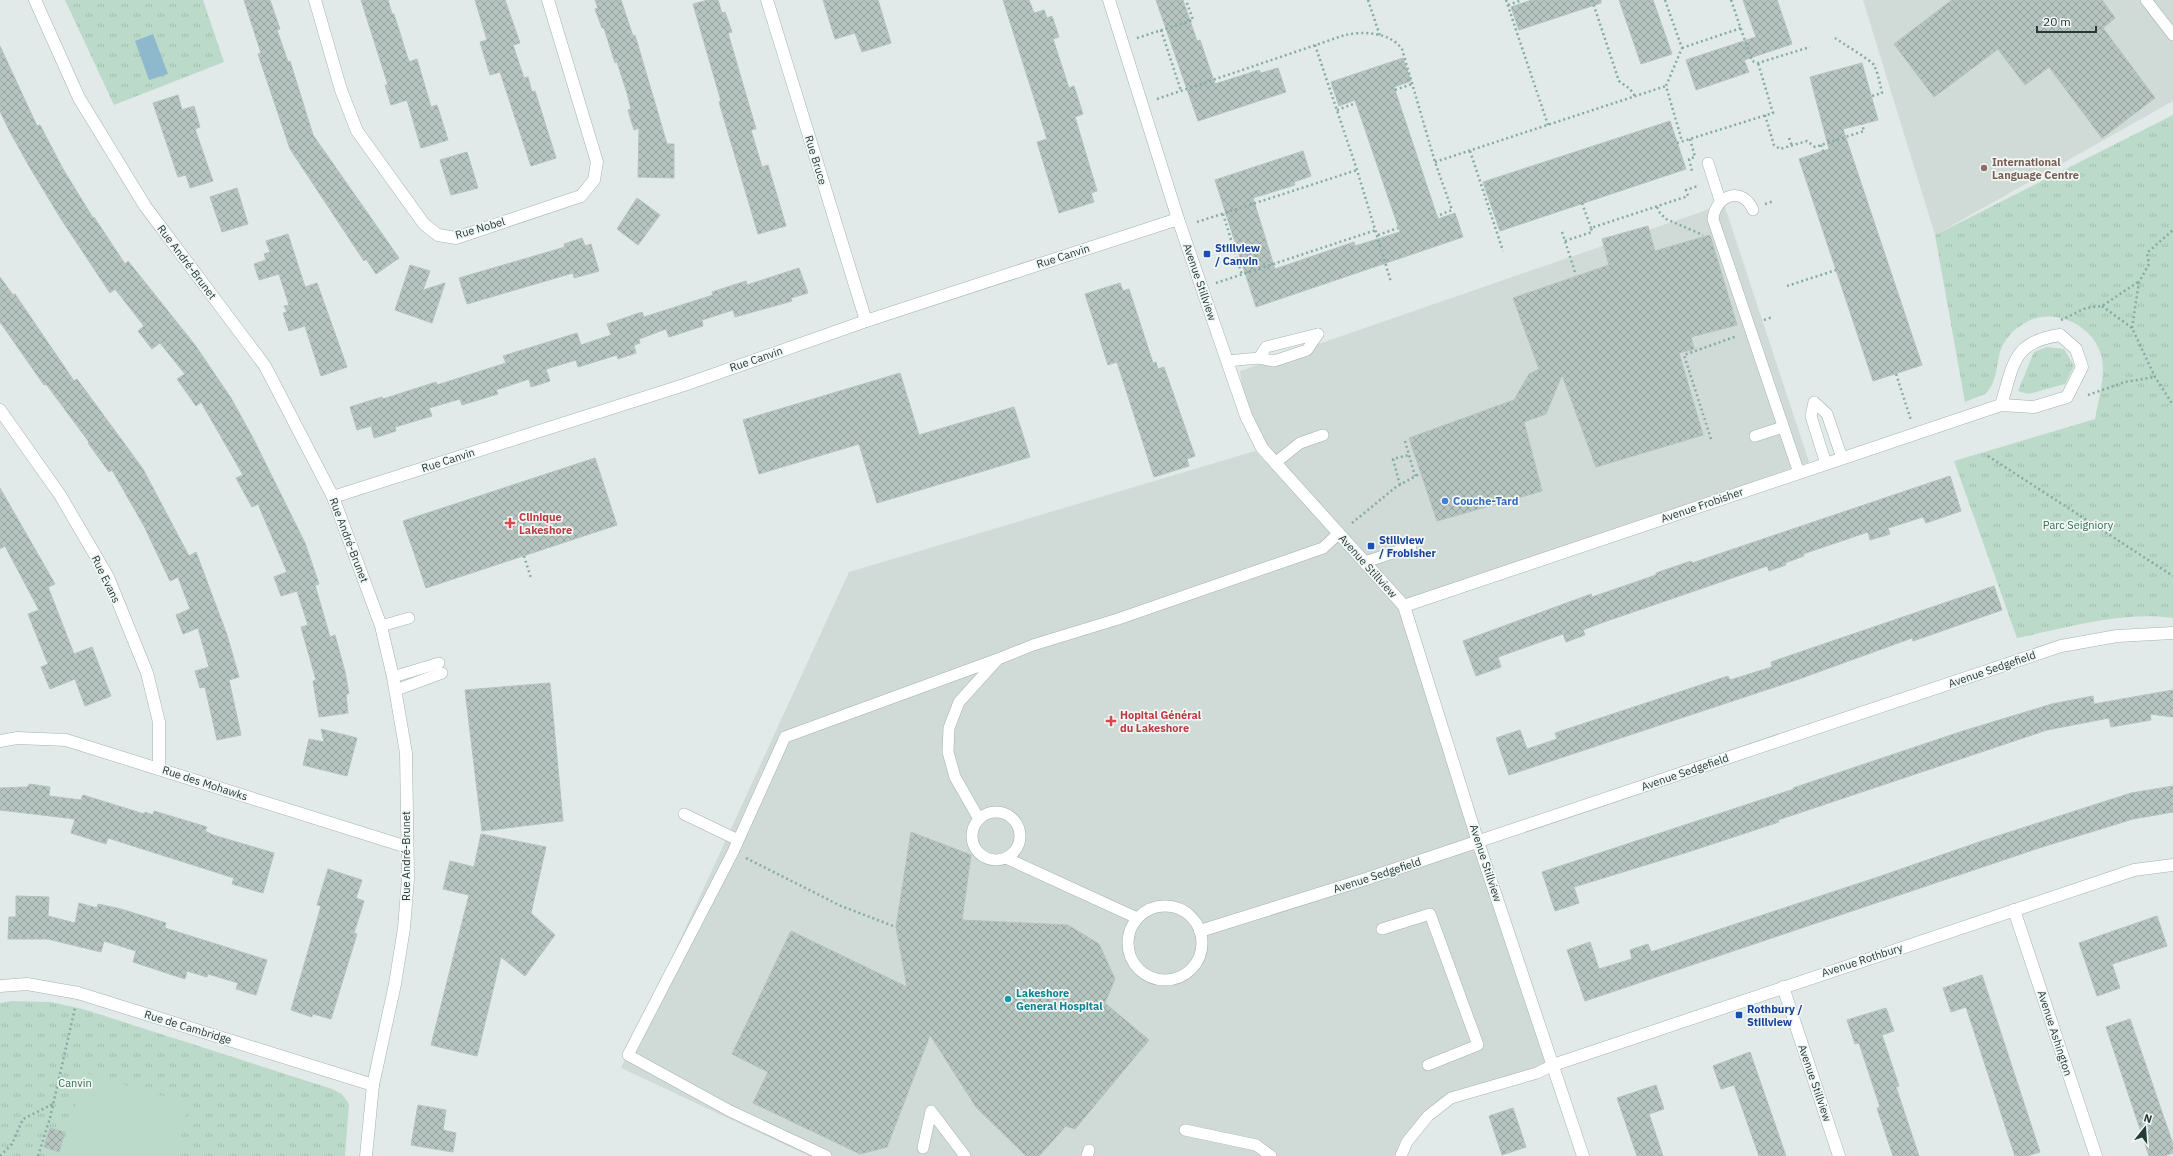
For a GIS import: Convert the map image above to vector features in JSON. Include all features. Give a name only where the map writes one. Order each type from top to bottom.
[{"type":"street","name":"Rue André-Brunet","points":[[35,0],[79,98],[145,206],[265,366],[333,497],[381,626],[396,690],[406,753],[408,878],[404,928],[395,984],[373,1085],[366,1156]]},
{"type":"street","name":"Rue Nobel","points":[[315,0],[341,90],[357,131],[424,224],[438,235],[456,238],[580,196],[594,180],[597,162],[548,0]]},
{"type":"street","name":"Rue Bruce","points":[[766,0],[866,320]]},
{"type":"street","name":"Avenue Stillview","points":[[1109,0],[1178,219],[1246,416],[1262,448],[1404,606],[1478,842],[1554,1065],[1583,1156]]},
{"type":"street","name":"Rue Canvin","points":[[333,497],[684,385],[866,320],[1178,219]]},
{"type":"street","name":"Avenue Frobisher","points":[[1404,606],[2001,405],[2034,407],[2066,397],[2082,367],[2076,349],[2060,335],[2040,338],[2026,346],[2015,361],[2001,405]]},
{"type":"street","name":"Rue Evans","points":[[0,410],[60,495],[108,577],[147,673],[159,722],[159,768]]},
{"type":"street","name":"Avenue Sedgefield","points":[[1200,931],[1478,842],[2061,646],[2117,636],[2173,633]]},
{"type":"street","name":"Rue des Mohawks","points":[[0,741],[17,738],[66,740],[407,847]]},
{"type":"street","name":"Avenue Rothbury","points":[[1554,1065],[2134,870],[2173,865]]},
{"type":"street","name":"Avenue Ashington","points":[[2014,910],[2096,1156]]},
{"type":"street","name":"Rue de Cambridge","points":[[0,986],[27,984],[78,994],[373,1085]]},
{"type":"street","name":"Avenue Stillview","points":[[1783,987],[1839,1156]]},
{"type":"lane","points":[[2146,0],[2173,35]]},
{"type":"lane","points":[[1708,163],[1720,200]]},
{"type":"lane","points":[[1753,210],[1750,202],[1741,197],[1729,196],[1720,200],[1714,211],[1714,219],[1798,473]]},
{"type":"lane","points":[[1227,361],[1259,358],[1274,361],[1307,350],[1318,334],[1266,347],[1259,358]]},
{"type":"lane","points":[[1826,464],[1810,416],[1814,402],[1826,414],[1842,458]]},
{"type":"lane","points":[[1755,436],[1783,427]]},
{"type":"lane","points":[[1275,463],[1300,443],[1323,435]]},
{"type":"lane","points":[[826,1156],[730,1110],[628,1055],[660,996],[733,852],[785,737],[1033,645],[1118,619],[1324,548],[1339,533]]},
{"type":"lane","points":[[1365,562],[1411,547]]},
{"type":"lane","points":[[381,626],[409,618]]},
{"type":"lane","points":[[979,819],[955,777],[948,752],[949,728],[959,702],[998,659]]},
{"type":"lane","points":[[393,677],[441,668],[396,690]]},
{"type":"lane","points":[[994,812],[1004,814],[1011,818],[1018,826],[1020,834],[1019,845],[1014,852],[1006,858],[997,860],[988,859],[981,855],[974,846],[973,830],[979,819],[994,812]]},
{"type":"lane","points":[[684,814],[738,840]]},
{"type":"lane","points":[[1006,858],[1137,918]]},
{"type":"lane","points":[[1162,906],[1175,907],[1187,913],[1196,922],[1200,931],[1202,944],[1199,957],[1192,968],[1182,976],[1170,980],[1160,980],[1148,976],[1137,968],[1129,955],[1127,942],[1130,929],[1137,918],[1150,909],[1162,906]]},
{"type":"lane","points":[[1382,929],[1430,914],[1478,1045],[1428,1065]]},
{"type":"lane","points":[[1401,1156],[1407,1142],[1428,1116],[1451,1098],[1537,1072],[1554,1065]]},
{"type":"lane","points":[[923,1148],[931,1111],[965,1156]]},
{"type":"lane","points":[[1185,1130],[1256,1145],[1270,1156]]},
{"type":"path","points":[[1137,38],[1192,20],[1186,0]]},
{"type":"path","points":[[1368,0],[1381,36]]},
{"type":"path","points":[[1506,0],[1548,125]]},
{"type":"path","points":[[1508,5],[1522,0]]},
{"type":"path","points":[[1592,0],[1619,81],[1630,89],[1635,96]]},
{"type":"path","points":[[1665,0],[1682,48],[1666,86],[1682,141]]},
{"type":"path","points":[[1731,0],[1752,61],[1758,63],[1810,47]]},
{"type":"path","points":[[1682,48],[1741,28]]},
{"type":"path","points":[[1162,30],[1181,91]]},
{"type":"path","points":[[1156,99],[1315,45],[1357,33],[1371,33],[1381,36],[1398,44],[1402,49],[1435,162],[1452,210],[1437,216]]},
{"type":"path","points":[[1835,38],[1859,55],[1867,58],[1874,65],[1882,93],[1872,96]]},
{"type":"path","points":[[1315,45],[1378,235],[1391,282]]},
{"type":"path","points":[[1677,143],[1773,113],[1758,63]]},
{"type":"path","points":[[1395,90],[1412,84]]},
{"type":"path","points":[[1435,162],[1666,86]]},
{"type":"path","points":[[1337,110],[1356,103]]},
{"type":"path","points":[[1765,115],[1774,146],[1780,149],[1806,141],[1816,147],[1864,131],[1862,124]]},
{"type":"path","points":[[1789,138],[1792,146]]},
{"type":"path","points":[[1690,139],[1695,157]]},
{"type":"path","points":[[1821,145],[1823,151]]},
{"type":"path","points":[[1470,151],[1503,251]]},
{"type":"path","points":[[1196,222],[1357,170]]},
{"type":"path","points":[[1590,228],[1688,196],[1686,190],[1693,188]]},
{"type":"path","points":[[1565,241],[1592,232],[1582,203]]},
{"type":"path","points":[[1657,207],[1666,219],[1698,231]]},
{"type":"path","points":[[1222,214],[1242,274]]},
{"type":"path","points":[[1378,235],[1398,228]]},
{"type":"path","points":[[1216,283],[1376,230]]},
{"type":"path","points":[[2132,328],[2138,282],[2149,264],[2147,253],[2173,230]]},
{"type":"path","points":[[1562,232],[1576,274]]},
{"type":"path","points":[[1787,286],[1836,270]]},
{"type":"path","points":[[2059,321],[2086,308],[2102,306],[2138,282]]},
{"type":"path","points":[[2102,306],[2132,328],[2155,377],[2173,405]]},
{"type":"path","points":[[1763,321],[1773,317]]},
{"type":"path","points":[[1711,439],[1684,355],[1740,335]]},
{"type":"path","points":[[1896,374],[1911,420]]},
{"type":"path","points":[[2088,395],[2125,382],[2155,377]]},
{"type":"path","points":[[1405,441],[1416,476]]},
{"type":"path","points":[[1400,484],[1393,459],[1409,455]]},
{"type":"path","points":[[1988,456],[2173,576]]},
{"type":"path","points":[[1352,523],[1400,484],[1419,474]]},
{"type":"path","points":[[524,556],[531,578]]},
{"type":"path","points":[[733,852],[840,906],[896,927]]},
{"type":"path","points":[[38,1156],[54,1104],[78,994]]},
{"type":"path","points":[[0,1156],[12,1144],[23,1119],[54,1104]]},
{"type":"shaded area","name":"International Language Centre","points":[[1863,0],[2173,0],[2173,101],[1935,235]]},
{"type":"shaded area","name":"Hopital Général du Lakeshore","points":[[1724,204],[1809,462],[1404,606],[1553,1065],[1451,1098],[1407,1142],[1401,1156],[809,1156],[621,1068],[849,572],[1255,451],[1394,595],[1262,448],[1246,416],[1240,371]]},
{"type":"green space","points":[[65,0],[203,0],[224,62],[114,105]]},
{"type":"green space","name":"Parc Seigniory","points":[[2173,115],[2173,618],[2153,616],[2114,619],[2075,625],[2017,638],[1954,461],[2095,419],[2103,374],[2101,354],[2095,342],[2086,331],[2075,324],[2062,318],[2036,318],[2019,326],[2006,340],[2001,348],[1996,374],[1989,390],[1985,394],[1965,402],[1935,235]]},
{"type":"green space","points":[[2047,347],[2064,349],[2074,366],[2065,384],[2028,394],[2018,391],[2034,352]]},
{"type":"green space","name":"Canvin","points":[[12,1001],[50,1002],[83,1009],[332,1089],[342,1094],[349,1104],[345,1156],[0,1156],[0,1003]]},
{"type":"green space","points":[[85,1073],[189,1104],[173,1156],[60,1156]]},
{"type":"water","points":[[153,34],[168,74],[149,80],[135,41]]},
{"type":"building","points":[[244,0],[270,0],[280,29],[277,30],[288,62],[290,61],[313,135],[399,258],[376,274],[366,259],[364,261],[290,149],[258,54],[261,53]]},
{"type":"building","points":[[361,0],[388,0],[409,62],[417,59],[431,107],[437,105],[448,140],[421,148],[407,100],[391,105],[385,85],[388,85]]},
{"type":"building","points":[[475,0],[505,0],[520,43],[513,45],[524,78],[528,77],[532,92],[535,91],[556,158],[531,166],[500,72],[490,75],[480,42],[487,40]]},
{"type":"building","points":[[595,0],[621,0],[633,36],[635,35],[667,144],[674,144],[674,178],[638,177],[639,128],[634,130],[628,110],[631,109],[627,93],[617,62],[615,63],[604,28],[602,28],[595,9],[598,8]]},
{"type":"building","points":[[708,0],[718,0],[722,13],[725,12],[732,32],[728,33],[756,129],[751,130],[762,167],[768,165],[786,226],[758,234],[719,102],[721,101],[693,4]]},
{"type":"building","points":[[823,0],[878,0],[891,43],[862,52],[855,33],[835,39]]},
{"type":"building","points":[[1003,0],[1029,0],[1034,13],[1044,10],[1047,18],[1052,16],[1059,37],[1053,39],[1069,88],[1074,86],[1083,114],[1075,117],[1097,191],[1091,193],[1094,202],[1059,213],[1037,142],[1047,139]]},
{"type":"building","points":[[1156,0],[1183,0],[1197,41],[1200,40],[1215,84],[1259,70],[1261,73],[1278,68],[1286,92],[1198,121]]},
{"type":"building","points":[[1532,0],[1601,0],[1601,3],[1519,30],[1511,7]]},
{"type":"building","points":[[1619,0],[1653,0],[1672,54],[1641,64]]},
{"type":"building","points":[[1743,0],[1777,0],[1792,44],[1744,60],[1749,72],[1696,90],[1686,60],[1756,37]]},
{"type":"building","points":[[1952,0],[2102,0],[2115,18],[2103,28],[2155,98],[2102,138],[2049,67],[2025,85],[1998,49],[1934,97],[1894,44]]},
{"type":"building","points":[[0,46],[37,126],[40,125],[63,169],[93,218],[94,217],[125,264],[128,261],[195,345],[231,398],[254,440],[305,543],[319,584],[315,585],[330,637],[335,635],[345,672],[349,694],[346,694],[348,713],[319,717],[313,681],[316,680],[301,627],[308,625],[297,591],[281,596],[274,577],[287,572],[258,504],[252,507],[236,478],[243,475],[201,402],[196,406],[177,379],[185,374],[160,343],[152,349],[138,331],[144,326],[115,289],[110,293],[61,219],[9,130],[0,111]]},
{"type":"building","points":[[1403,58],[1411,81],[1394,87],[1438,219],[1455,213],[1463,237],[1256,307],[1215,180],[1303,151],[1311,176],[1294,182],[1295,185],[1253,198],[1275,269],[1354,242],[1355,246],[1400,232],[1355,100],[1339,106],[1331,82]]},
{"type":"building","points":[[1862,63],[1878,120],[1843,129],[1922,365],[1873,381],[1799,159],[1829,149],[1810,77]]},
{"type":"building","points":[[178,95],[182,110],[194,106],[200,127],[195,129],[213,181],[190,188],[186,175],[178,177],[153,103]]},
{"type":"building","points":[[1670,121],[1686,169],[1500,231],[1483,182]]},
{"type":"building","points":[[467,152],[478,188],[451,195],[440,160]]},
{"type":"building","points":[[237,188],[248,224],[222,232],[210,197]]},
{"type":"building","points":[[637,198],[660,215],[638,245],[617,229]]},
{"type":"building","points":[[1648,226],[1655,251],[1710,235],[1737,325],[1691,337],[1694,349],[1679,353],[1703,435],[1596,467],[1562,375],[1546,414],[1524,422],[1542,491],[1437,521],[1409,438],[1514,400],[1529,374],[1539,369],[1513,298],[1609,265],[1602,239]]},
{"type":"building","points":[[288,234],[305,287],[317,283],[347,367],[321,376],[305,326],[289,331],[283,313],[287,312],[284,306],[289,305],[279,274],[259,280],[254,264],[266,260],[264,254],[270,252],[266,241]]},
{"type":"building","points":[[582,238],[585,246],[591,244],[599,271],[574,278],[573,273],[467,304],[459,278],[565,247],[564,244]]},
{"type":"building","points":[[410,265],[430,271],[423,290],[445,283],[432,323],[395,310]]},
{"type":"building","points":[[799,268],[808,293],[791,298],[792,301],[735,317],[733,310],[702,320],[703,326],[669,337],[666,329],[639,339],[640,343],[634,345],[636,353],[618,359],[617,355],[578,367],[576,360],[546,369],[550,381],[531,387],[529,379],[496,390],[498,394],[462,405],[460,399],[429,408],[432,416],[395,427],[396,431],[374,438],[371,426],[357,430],[350,407],[382,397],[383,399],[436,382],[437,385],[506,363],[503,356],[577,333],[581,345],[611,335],[607,324],[642,312],[644,317],[713,295],[712,292],[746,281],[747,285]]},
{"type":"building","points":[[0,277],[13,295],[15,294],[74,381],[77,379],[143,469],[189,556],[196,552],[227,635],[239,677],[229,680],[241,735],[217,740],[205,687],[200,688],[195,671],[209,667],[198,628],[183,634],[176,615],[190,609],[178,577],[170,581],[144,526],[112,470],[109,472],[88,443],[89,442],[46,384],[44,385],[0,322]]},
{"type":"building","points":[[1120,283],[1123,291],[1129,289],[1153,363],[1156,362],[1158,369],[1164,367],[1195,456],[1187,459],[1189,466],[1154,477],[1117,362],[1108,365],[1085,294]]},
{"type":"building","points":[[900,373],[919,435],[1014,407],[1030,457],[877,503],[859,444],[759,474],[743,420]]},
{"type":"building","name":"Clinique Lakeshore","points":[[595,458],[617,525],[426,588],[403,521]]},
{"type":"building","points":[[1950,476],[1961,511],[1926,523],[1923,517],[1888,528],[1890,534],[1870,540],[1868,532],[1803,554],[1804,556],[1769,571],[1767,566],[1601,623],[1583,630],[1585,635],[1566,642],[1563,634],[1498,657],[1501,667],[1476,676],[1463,641],[1591,594],[1592,597],[1691,561],[1692,563]]},
{"type":"building","points":[[0,488],[55,584],[48,587],[74,654],[92,647],[111,696],[85,706],[75,679],[50,689],[41,667],[48,664],[28,614],[39,610],[5,546],[0,549]]},
{"type":"building","points":[[1994,586],[2002,610],[1913,641],[1912,638],[1799,679],[1509,775],[1496,738],[1520,730],[1527,749],[1557,739],[1555,733],[1728,676],[1730,680],[1772,667],[1771,662]]},
{"type":"building","points":[[550,683],[563,821],[482,831],[465,690]]},
{"type":"building","points":[[2173,690],[2173,717],[2150,714],[2151,720],[2111,727],[2109,718],[2047,730],[1778,820],[1779,822],[1574,887],[1579,903],[1555,911],[1542,872],[1794,789],[1793,788],[1963,731],[2052,704],[2093,696],[2094,704]]},
{"type":"building","points":[[321,729],[357,738],[347,776],[303,765],[309,739],[324,742]]},
{"type":"building","points":[[29,784],[50,787],[49,796],[81,800],[83,795],[144,814],[145,812],[153,815],[154,811],[207,827],[205,831],[213,835],[274,853],[263,893],[232,884],[234,878],[108,838],[106,844],[71,833],[75,819],[0,810],[0,788],[28,787]]},
{"type":"building","points":[[2173,786],[2173,812],[2133,819],[2039,848],[1585,1001],[1567,950],[1590,942],[1599,969],[1632,959],[1630,950],[1648,944],[1651,952],[1982,841],[2131,793]]},
{"type":"building","name":"Lakeshore General Hospital","points":[[911,832],[971,855],[962,920],[1068,925],[1099,944],[1115,979],[1105,1003],[1149,1040],[1075,1129],[1066,1126],[1039,1156],[1026,1156],[976,1107],[930,1035],[887,1147],[860,1154],[753,1103],[768,1072],[732,1054],[791,931],[907,987],[896,927]]},
{"type":"building","points":[[481,834],[546,847],[531,913],[555,935],[525,976],[501,957],[477,1056],[431,1045],[469,895],[443,889],[450,861],[474,867]]},
{"type":"building","points":[[328,869],[362,880],[356,898],[364,901],[354,933],[357,934],[331,1019],[313,1014],[312,1017],[291,1010],[321,906],[317,905]]},
{"type":"building","points":[[16,896],[49,897],[48,916],[75,923],[79,903],[97,908],[98,904],[121,909],[166,923],[165,928],[267,960],[256,995],[236,989],[238,983],[208,974],[207,977],[187,971],[185,979],[133,962],[136,951],[104,941],[101,952],[48,939],[8,939],[9,917],[16,917]]},
{"type":"building","points":[[2157,916],[2167,946],[2112,964],[2120,988],[2097,996],[2079,943]]},
{"type":"building","points":[[1982,975],[2040,1152],[2027,1156],[2015,1156],[1966,1007],[1951,1012],[1943,988]]},
{"type":"building","points":[[1886,1008],[1894,1031],[1882,1035],[1899,1086],[1896,1087],[1919,1156],[1893,1156],[1877,1108],[1880,1107],[1859,1043],[1855,1044],[1847,1020]]},
{"type":"building","points":[[2130,1019],[2173,1144],[2173,1153],[2164,1156],[2149,1156],[2106,1027]]},
{"type":"building","points":[[1750,1052],[1786,1156],[1759,1156],[1734,1085],[1721,1089],[1713,1066]]},
{"type":"building","points":[[1656,1085],[1664,1109],[1649,1114],[1663,1156],[1637,1156],[1617,1098]]},
{"type":"building","points":[[418,1105],[446,1110],[443,1130],[456,1133],[453,1152],[411,1145]]},
{"type":"building","points":[[1513,1108],[1526,1147],[1502,1155],[1489,1116]]},
{"type":"building","points":[[50,1128],[65,1132],[59,1152],[44,1147]]},
{"type":"place","name":"International Language Centre","points":[[1984,168]]},
{"type":"place","name":"Stillview / Canvin","points":[[1207,254]]},
{"type":"place","name":"Couche-Tard","points":[[1445,501]]},
{"type":"place","name":"Clinique Lakeshore","points":[[510,523]]},
{"type":"place","name":"Stillview / Frobisher","points":[[1371,546]]},
{"type":"place","name":"Hopital Général du Lakeshore","points":[[1111,721]]},
{"type":"place","name":"Lakeshore General Hospital","points":[[1008,999]]},
{"type":"place","name":"Rothbury / Stillview","points":[[1739,1015]]}]
